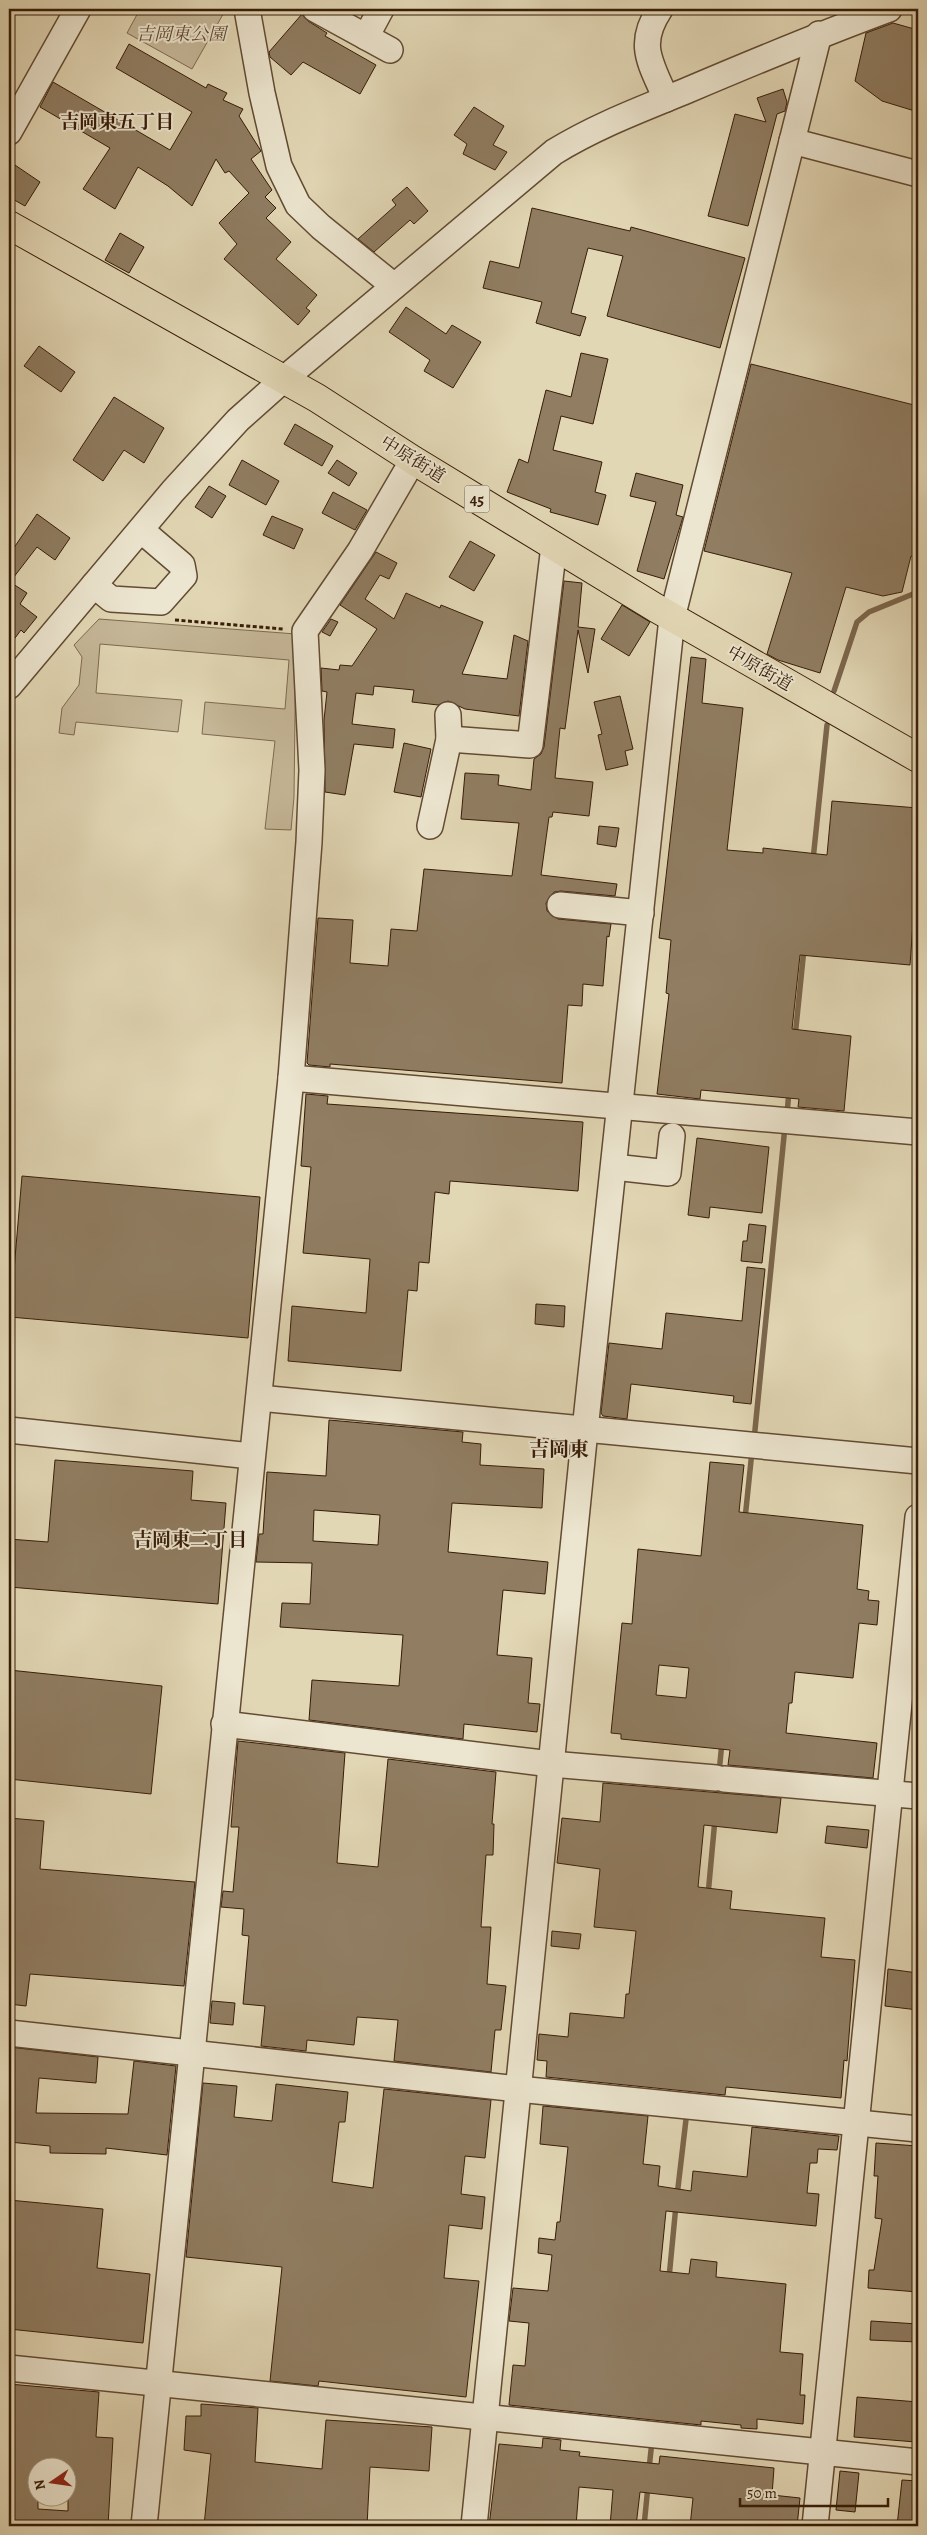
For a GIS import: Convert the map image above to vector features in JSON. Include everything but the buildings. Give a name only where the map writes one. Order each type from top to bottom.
[{"type":"main road","name":"中原街道","points":[[9,225],[284,379],[672,618],[918,758]]},
{"type":"street","points":[[9,132],[78,9]]},
{"type":"street","points":[[247,9],[264,101],[279,166],[298,205],[329,234],[394,286]]},
{"type":"street","points":[[315,9],[390,50]]},
{"type":"street","points":[[366,37],[381,9]]},
{"type":"street","points":[[660,9],[651,23],[646,40],[648,58],[666,99]]},
{"type":"street","points":[[9,686],[141,530],[238,420],[284,379],[554,152],[602,125],[819,34],[889,9]]},
{"type":"street","points":[[474,2526],[585,1430],[672,618],[819,34]]},
{"type":"street","points":[[792,141],[918,174]]},
{"type":"street","points":[[144,2526],[190,2053],[251,1456],[259,1398],[290,1078],[309,842],[312,770],[305,631],[360,551],[413,460]]},
{"type":"street","points":[[94,586],[110,599],[162,602],[184,576],[182,565],[141,530]]},
{"type":"street","points":[[430,826],[448,727],[530,745],[554,546]]},
{"type":"street","points":[[560,905],[641,913]]},
{"type":"street","points":[[290,1078],[918,1132]]},
{"type":"street","points":[[614,1167],[668,1173],[672,1136]]},
{"type":"street","points":[[259,1398],[918,1461]]},
{"type":"street","points":[[9,1430],[251,1456]]},
{"type":"street","points":[[815,2526],[918,1517]]},
{"type":"street","points":[[224,1724],[551,1764],[918,1796]]},
{"type":"street","points":[[9,2033],[518,2089],[918,2129]]},
{"type":"street","points":[[9,2368],[823,2454],[918,2462]]},
{"type":"path","points":[[168,620],[305,631]]},
{"type":"green space","name":"吉岡東公園","points":[[140,9],[226,9],[192,69],[127,33]]},
{"type":"green space","points":[[99,619],[296,634],[294,797],[291,830],[265,829],[275,741],[202,734],[205,702],[285,709],[289,660],[100,644],[96,693],[182,700],[178,732],[76,722],[74,735],[59,733],[62,708],[79,685],[82,657],[74,645]]},
{"type":"waterway","points":[[834,691],[857,622],[869,612],[918,592]]},
{"type":"waterway","points":[[813,860],[827,725]]},
{"type":"waterway","points":[[795,1037],[804,949]]},
{"type":"waterway","points":[[787,1114],[789,1091]]},
{"type":"waterway","points":[[754,1440],[785,1126]]},
{"type":"waterway","points":[[745,1519],[752,1451]]},
{"type":"waterway","points":[[719,1773],[722,1742]]},
{"type":"waterway","points":[[708,1895],[715,1819]]},
{"type":"waterway","points":[[677,2196],[687,2111]]},
{"type":"waterway","points":[[669,2278],[676,2205]]},
{"type":"waterway","points":[[649,2469],[652,2441]]},
{"type":"waterway","points":[[644,2526],[648,2486]]},
{"type":"district","name":"吉岡東五丁目","points":[[117,121]]},
{"type":"district","name":"吉岡東","points":[[559,1449]]},
{"type":"district","name":"吉岡東二丁目","points":[[190,1539]]}]
